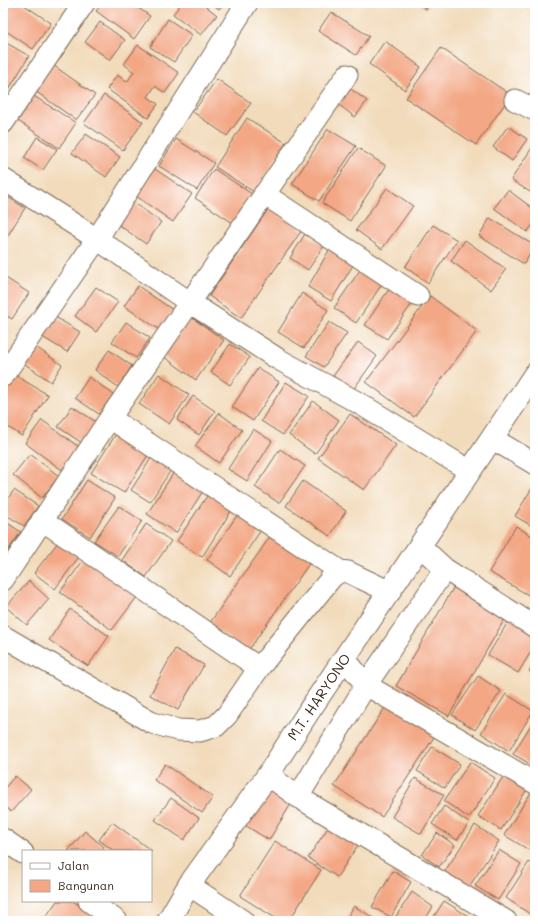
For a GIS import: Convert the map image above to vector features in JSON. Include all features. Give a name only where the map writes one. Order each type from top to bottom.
[{"type":"highway","name":"M.T. HARYONO","points":[[168,921],[189,885],[268,775],[309,711],[493,439],[535,374]]},
{"type":"street","points":[[3,122],[84,3]]},
{"type":"street","points":[[3,376],[97,239],[247,3]]},
{"type":"street","points":[[3,580],[189,302],[347,75]]},
{"type":"street","points":[[515,100],[535,110]]},
{"type":"street","points":[[3,179],[97,239],[189,302],[278,359],[357,402],[470,471]]},
{"type":"street","points":[[264,194],[418,296]]},
{"type":"street","points":[[110,418],[340,571],[348,572],[390,592]]},
{"type":"street","points":[[493,439],[535,464]]},
{"type":"street","points":[[42,520],[259,668]]},
{"type":"street","points":[[420,546],[445,569],[535,628]]},
{"type":"street","points":[[298,798],[366,685],[445,569]]},
{"type":"street","points":[[3,636],[152,724],[178,730],[200,731],[216,726],[227,716],[259,668],[326,583],[340,571]]},
{"type":"street","points":[[345,659],[366,685],[535,783]]},
{"type":"street","points":[[268,775],[298,798],[506,921]]},
{"type":"street","points":[[3,839],[22,852]]},
{"type":"street","points":[[189,885],[244,921]]},
{"type":"street","points":[[90,902],[117,921]]},
{"type":"building","points":[[9,3],[21,3],[51,23],[33,49],[3,29],[3,12]]},
{"type":"building","points":[[102,3],[131,3],[150,16],[134,39],[96,11]]},
{"type":"building","points":[[182,3],[202,3],[217,15],[201,35],[173,14]]},
{"type":"building","points":[[211,3],[224,3],[219,9]]},
{"type":"building","points":[[418,3],[430,3],[426,9]]},
{"type":"building","points":[[520,3],[531,3],[528,8]]},
{"type":"building","points":[[331,12],[369,36],[356,55],[318,31]]},
{"type":"building","points":[[168,19],[192,35],[174,62],[150,47]]},
{"type":"building","points":[[100,22],[125,40],[110,60],[85,42]]},
{"type":"building","points":[[3,41],[29,56],[3,99]]},
{"type":"building","points":[[385,41],[421,67],[405,90],[369,64]]},
{"type":"building","points":[[138,45],[179,73],[165,93],[155,86],[148,97],[158,104],[148,118],[107,89],[117,75],[127,82],[134,72],[124,64]]},
{"type":"building","points":[[441,48],[511,95],[476,145],[406,98]]},
{"type":"building","points":[[53,65],[95,95],[76,120],[35,91]]},
{"type":"building","points":[[217,79],[251,103],[227,136],[193,112]]},
{"type":"building","points":[[351,89],[367,101],[355,117],[339,105]]},
{"type":"building","points":[[104,95],[143,122],[123,150],[84,123]]},
{"type":"building","points":[[34,96],[76,123],[59,148],[18,121]]},
{"type":"building","points":[[247,118],[286,143],[254,192],[215,167]]},
{"type":"building","points":[[508,126],[527,139],[512,161],[493,147]]},
{"type":"building","points":[[328,129],[356,146],[319,201],[292,184]]},
{"type":"building","points":[[86,134],[120,157],[106,177],[72,153]]},
{"type":"building","points":[[37,137],[57,149],[43,170],[24,158]]},
{"type":"building","points":[[176,139],[214,163],[197,190],[159,166]]},
{"type":"building","points":[[535,143],[535,195],[511,180]]},
{"type":"building","points":[[358,148],[386,166],[350,221],[322,203]]},
{"type":"building","points":[[155,169],[192,194],[173,222],[136,196]]},
{"type":"building","points":[[214,169],[252,194],[233,223],[195,198]]},
{"type":"building","points":[[387,188],[413,206],[382,249],[356,230]]},
{"type":"building","points":[[508,190],[535,210],[535,222],[527,232],[494,208]]},
{"type":"building","points":[[3,194],[25,208],[3,243]]},
{"type":"building","points":[[132,201],[161,222],[146,244],[116,223]]},
{"type":"building","points":[[269,208],[302,230],[241,318],[209,296]]},
{"type":"building","points":[[490,218],[535,246],[524,264],[479,236]]},
{"type":"building","points":[[433,225],[457,240],[428,283],[405,267]]},
{"type":"building","points":[[305,234],[324,246],[308,270],[290,258]]},
{"type":"building","points":[[465,240],[506,269],[491,290],[451,261]]},
{"type":"building","points":[[331,247],[355,262],[331,301],[308,287]]},
{"type":"building","points":[[362,267],[384,281],[356,323],[334,308]]},
{"type":"building","points":[[3,276],[29,293],[12,319],[3,314]]},
{"type":"building","points":[[138,286],[173,310],[160,330],[124,306]]},
{"type":"building","points":[[391,286],[414,301],[387,339],[365,325]]},
{"type":"building","points":[[96,287],[118,302],[96,332],[75,316]]},
{"type":"building","points":[[302,293],[328,310],[304,348],[278,332]]},
{"type":"building","points":[[430,296],[477,331],[414,417],[366,382]]},
{"type":"building","points":[[52,315],[80,332],[67,352],[39,335]]},
{"type":"building","points":[[191,317],[224,340],[196,380],[163,356]]},
{"type":"building","points":[[126,322],[150,338],[136,358],[112,342]]},
{"type":"building","points":[[329,322],[347,333],[324,367],[306,356]]},
{"type":"building","points":[[358,342],[377,356],[353,390],[333,376]]},
{"type":"building","points":[[230,344],[250,357],[230,385],[211,372]]},
{"type":"building","points":[[33,345],[62,365],[51,382],[22,362]]},
{"type":"building","points":[[109,350],[132,366],[118,387],[95,370]]},
{"type":"building","points":[[258,368],[279,382],[253,421],[232,407]]},
{"type":"building","points":[[10,372],[48,395],[22,436],[3,424],[3,383]]},
{"type":"building","points":[[159,374],[189,395],[169,424],[139,404]]},
{"type":"building","points":[[89,377],[113,394],[99,414],[75,398]]},
{"type":"building","points":[[286,382],[309,396],[283,435],[261,421]]},
{"type":"building","points":[[193,396],[215,411],[199,435],[177,420]]},
{"type":"building","points":[[313,401],[339,420],[315,454],[289,435]]},
{"type":"building","points":[[72,406],[96,422],[82,443],[58,427]]},
{"type":"building","points":[[219,413],[242,430],[219,463],[195,446]]},
{"type":"building","points":[[350,414],[396,445],[364,490],[318,458]]},
{"type":"building","points":[[42,420],[79,447],[62,470],[25,443]]},
{"type":"building","points":[[253,429],[272,441],[247,481],[228,469]]},
{"type":"building","points":[[116,434],[148,455],[124,493],[91,473]]},
{"type":"building","points":[[280,449],[305,466],[279,503],[255,487]]},
{"type":"building","points":[[30,454],[59,476],[42,498],[13,475]]},
{"type":"building","points":[[152,457],[171,470],[150,502],[131,490]]},
{"type":"building","points":[[174,472],[203,491],[176,533],[147,514]]},
{"type":"building","points":[[87,480],[115,498],[90,537],[62,519]]},
{"type":"building","points":[[303,481],[346,511],[330,536],[286,506]]},
{"type":"building","points":[[535,483],[535,528],[515,516]]},
{"type":"building","points":[[14,490],[38,506],[24,526],[3,513],[3,506]]},
{"type":"building","points":[[209,493],[233,508],[202,557],[177,541]]},
{"type":"building","points":[[119,506],[142,521],[118,556],[94,541]]},
{"type":"building","points":[[240,511],[263,527],[230,576],[207,560]]},
{"type":"building","points":[[3,520],[21,532],[7,552],[3,549]]},
{"type":"building","points":[[146,524],[171,541],[146,577],[122,560]]},
{"type":"building","points":[[516,526],[535,538],[535,599],[489,572]]},
{"type":"building","points":[[274,531],[313,558],[248,651],[209,624]]},
{"type":"building","points":[[58,542],[78,558],[55,589],[34,573]]},
{"type":"building","points":[[85,558],[137,597],[112,630],[60,592]]},
{"type":"building","points":[[29,581],[49,599],[27,625],[6,607]]},
{"type":"building","points":[[455,585],[507,615],[449,716],[396,686]]},
{"type":"building","points":[[70,609],[109,636],[88,666],[49,640]]},
{"type":"building","points":[[511,617],[535,632],[535,645],[518,673],[488,655]]},
{"type":"building","points":[[175,649],[204,665],[178,710],[150,695]]},
{"type":"building","points":[[535,662],[535,675],[529,671]]},
{"type":"building","points":[[478,676],[501,691],[475,730],[452,715]]},
{"type":"building","points":[[506,694],[533,711],[509,751],[481,733]]},
{"type":"building","points":[[388,703],[436,734],[382,817],[334,786]]},
{"type":"building","points":[[535,718],[535,767],[513,754]]},
{"type":"building","points":[[432,747],[460,764],[445,788],[417,771]]},
{"type":"building","points":[[470,762],[495,778],[469,818],[444,801]]},
{"type":"building","points":[[165,764],[213,797],[202,813],[154,780]]},
{"type":"building","points":[[505,774],[528,788],[501,830],[478,816]]},
{"type":"building","points":[[15,776],[31,789],[11,812],[3,805],[3,790]]},
{"type":"building","points":[[415,778],[444,795],[421,834],[392,817]]},
{"type":"building","points":[[267,784],[294,799],[269,840],[243,824]]},
{"type":"building","points":[[532,791],[535,793],[535,840],[529,850],[504,835]]},
{"type":"building","points":[[171,798],[199,818],[184,840],[155,820]]},
{"type":"building","points":[[444,806],[469,823],[457,840],[432,824]]},
{"type":"building","points":[[112,822],[151,850],[113,850],[99,840]]},
{"type":"building","points":[[475,825],[499,841],[467,890],[443,874]]},
{"type":"building","points":[[329,826],[358,845],[337,877],[308,858]]},
{"type":"building","points":[[85,831],[104,847],[102,850],[69,850]]},
{"type":"building","points":[[437,833],[455,845],[439,867],[422,855]]},
{"type":"building","points":[[275,841],[321,870],[289,921],[280,921],[240,896]]},
{"type":"building","points":[[499,850],[521,864],[498,900],[475,886]]},
{"type":"building","points":[[529,862],[535,866],[535,906],[530,914],[506,898]]},
{"type":"building","points":[[393,871],[411,882],[391,917],[372,907]]},
{"type":"building","points":[[412,892],[433,907],[424,921],[393,921]]},
{"type":"building","points":[[444,901],[468,916],[465,921],[431,921]]},
{"type":"building","points":[[56,902],[74,902],[102,921],[43,921]]},
{"type":"building","points":[[354,906],[379,921],[345,921]]},
{"type":"building","points":[[217,910],[233,921],[209,921]]}]
